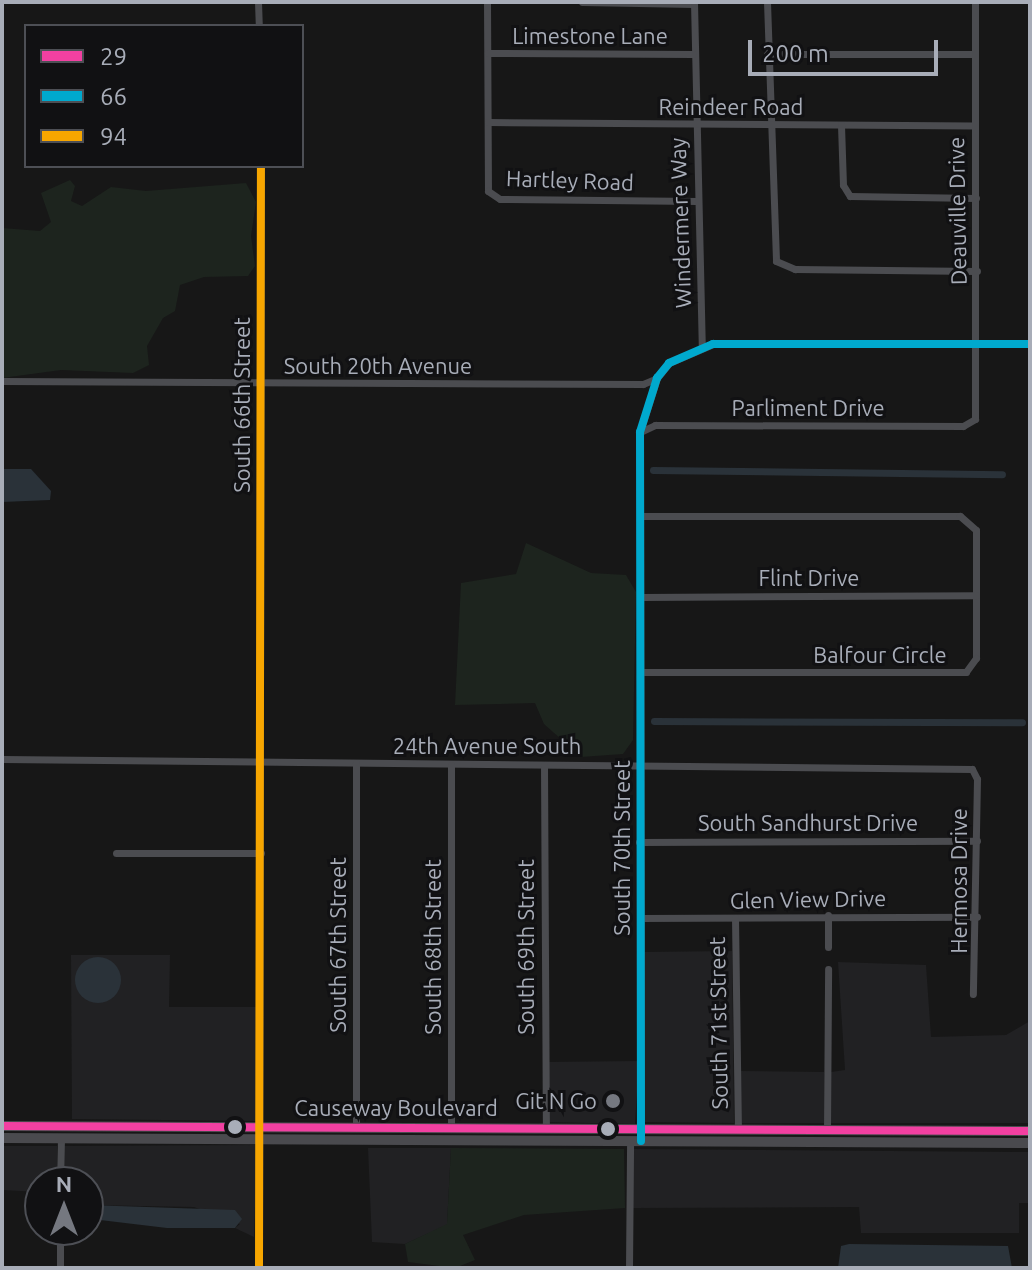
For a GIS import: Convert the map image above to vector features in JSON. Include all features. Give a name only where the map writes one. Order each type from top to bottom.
[{"type":"main road","name":"Causeway Boulevard","points":[[2,1126],[180,1127],[260,1133],[934,1137],[1030,1131]]},
{"type":"main road","points":[[128,1138],[180,1127]]},
{"type":"main road","name":"Causeway Boulevard","points":[[2,1138],[128,1138],[356,1128],[546,1129],[635,1135],[738,1129],[827,1130],[1030,1143]]},
{"type":"street","points":[[258,2],[259,24]]},
{"type":"street","name":"Hartley Road","points":[[487,2],[488,191],[500,199],[697,201]]},
{"type":"street","points":[[582,2],[694,3]]},
{"type":"street","points":[[767,2],[772,247],[780,265],[977,271]]},
{"type":"street","name":"Deauville Drive","points":[[975,2],[975,419]]},
{"type":"street","name":"Windermere Way","points":[[694,3],[702,346]]},
{"type":"street","name":"Limestone Lane","points":[[488,53],[693,54]]},
{"type":"street","points":[[767,54],[973,54]]},
{"type":"street","name":"Reindeer Road","points":[[488,122],[974,125]]},
{"type":"street","points":[[841,125],[843,185],[850,196],[976,198]]},
{"type":"street","name":"South 66th Street","points":[[259,1268],[261,168]]},
{"type":"street","points":[[657,378],[669,363],[702,346],[1030,344]]},
{"type":"street","name":"South 20th Avenue","points":[[2,381],[643,384],[657,378]]},
{"type":"street","name":"South 70th Street","points":[[629,1268],[640,918],[640,432],[657,378]]},
{"type":"street","name":"Parliment Drive","points":[[640,432],[655,425],[963,426],[975,419]]},
{"type":"street","name":"Balfour Circle","points":[[641,516],[968,518],[976,530],[976,658],[966,672],[642,672]]},
{"type":"street","name":"Flint Drive","points":[[642,597],[976,595]]},
{"type":"street","name":"24th Avenue South","points":[[2,759],[972,769]]},
{"type":"street","name":"South 67th Street","points":[[356,763],[356,1128]]},
{"type":"street","name":"South 68th Street","points":[[451,765],[451,1128]]},
{"type":"street","name":"South 69th Street","points":[[544,765],[546,1129]]},
{"type":"street","name":"Hermosa Drive","points":[[972,769],[977,779],[977,917],[973,994]]},
{"type":"street","name":"South Sandhurst Drive","points":[[639,842],[977,841]]},
{"type":"street","points":[[116,853],[261,853]]},
{"type":"street","points":[[828,915],[828,947]]},
{"type":"street","name":"Glen View Drive","points":[[640,918],[828,915],[977,917]]},
{"type":"street","name":"South 71st Street","points":[[735,918],[738,1129]]},
{"type":"street","points":[[827,1130],[828,969]]},
{"type":"street","points":[[60,1166],[61,1139]]},
{"type":"street","points":[[60,1246],[60,1268]]},
{"type":"shaded area","points":[[70,180],[75,186],[71,201],[82,206],[111,187],[146,191],[246,183],[256,202],[251,236],[255,266],[248,276],[204,277],[180,285],[175,311],[163,318],[147,346],[149,365],[133,373],[61,370],[2,378],[2,228],[40,231],[51,222],[41,193]]},
{"type":"shaded area","points":[[2,469],[31,469],[51,491],[50,500],[2,502]]},
{"type":"shaded area","points":[[526,543],[591,573],[626,575],[636,592],[633,740],[623,754],[581,757],[544,724],[535,703],[455,705],[461,583],[516,574]]},
{"type":"shaded area","points":[[732,951],[734,1123],[644,1122],[644,952]]},
{"type":"shaded area","points":[[71,955],[170,955],[169,1007],[258,1007],[256,1121],[72,1119]]},
{"type":"shaded area","points":[[98,957],[107,958],[114,964],[120,971],[120,989],[114,996],[107,1002],[98,1003],[89,1002],[82,996],[76,989],[75,980],[76,971],[82,964],[89,958]]},
{"type":"shaded area","points":[[838,962],[926,965],[931,1037],[1006,1035],[1030,1021],[1030,1123],[831,1123],[831,1072],[845,1070]]},
{"type":"shaded area","points":[[639,1061],[635,1124],[546,1122],[545,1062]]},
{"type":"shaded area","points":[[740,1071],[824,1072],[824,1123],[741,1123]]},
{"type":"shaded area","points":[[257,1145],[254,1237],[235,1228],[240,1224],[194,1207],[104,1205],[104,1166],[64,1166],[64,1146]]},
{"type":"shaded area","points":[[2,1146],[57,1146],[57,1166],[24,1166],[24,1191],[2,1190]]},
{"type":"shaded area","points":[[368,1148],[451,1148],[447,1225],[405,1244],[372,1242]]},
{"type":"shaded area","points":[[451,1148],[624,1149],[625,1208],[524,1215],[463,1235],[475,1260],[455,1268],[408,1262],[405,1244],[447,1224]]},
{"type":"shaded area","points":[[633,1149],[1030,1152],[1030,1203],[1019,1203],[1019,1233],[861,1233],[859,1207],[632,1208]]},
{"type":"shaded area","points":[[104,1206],[235,1210],[242,1219],[235,1228],[167,1228],[104,1220]]},
{"type":"shaded area","points":[[841,1246],[1008,1246],[1012,1268],[838,1268]]},
{"type":"waterway","points":[[653,470],[1002,474]]},
{"type":"waterway","points":[[654,721],[1022,722]]},
{"type":"transit line","name":"94","points":[[259,1268],[261,168]]},
{"type":"transit line","name":"66","points":[[641,1141],[640,432],[657,378],[669,363],[713,344],[1030,344]]},
{"type":"transit line","name":"29","points":[[2,1126],[1030,1131]]},
{"type":"place","name":"Git N Go","points":[[613,1101]]}]
